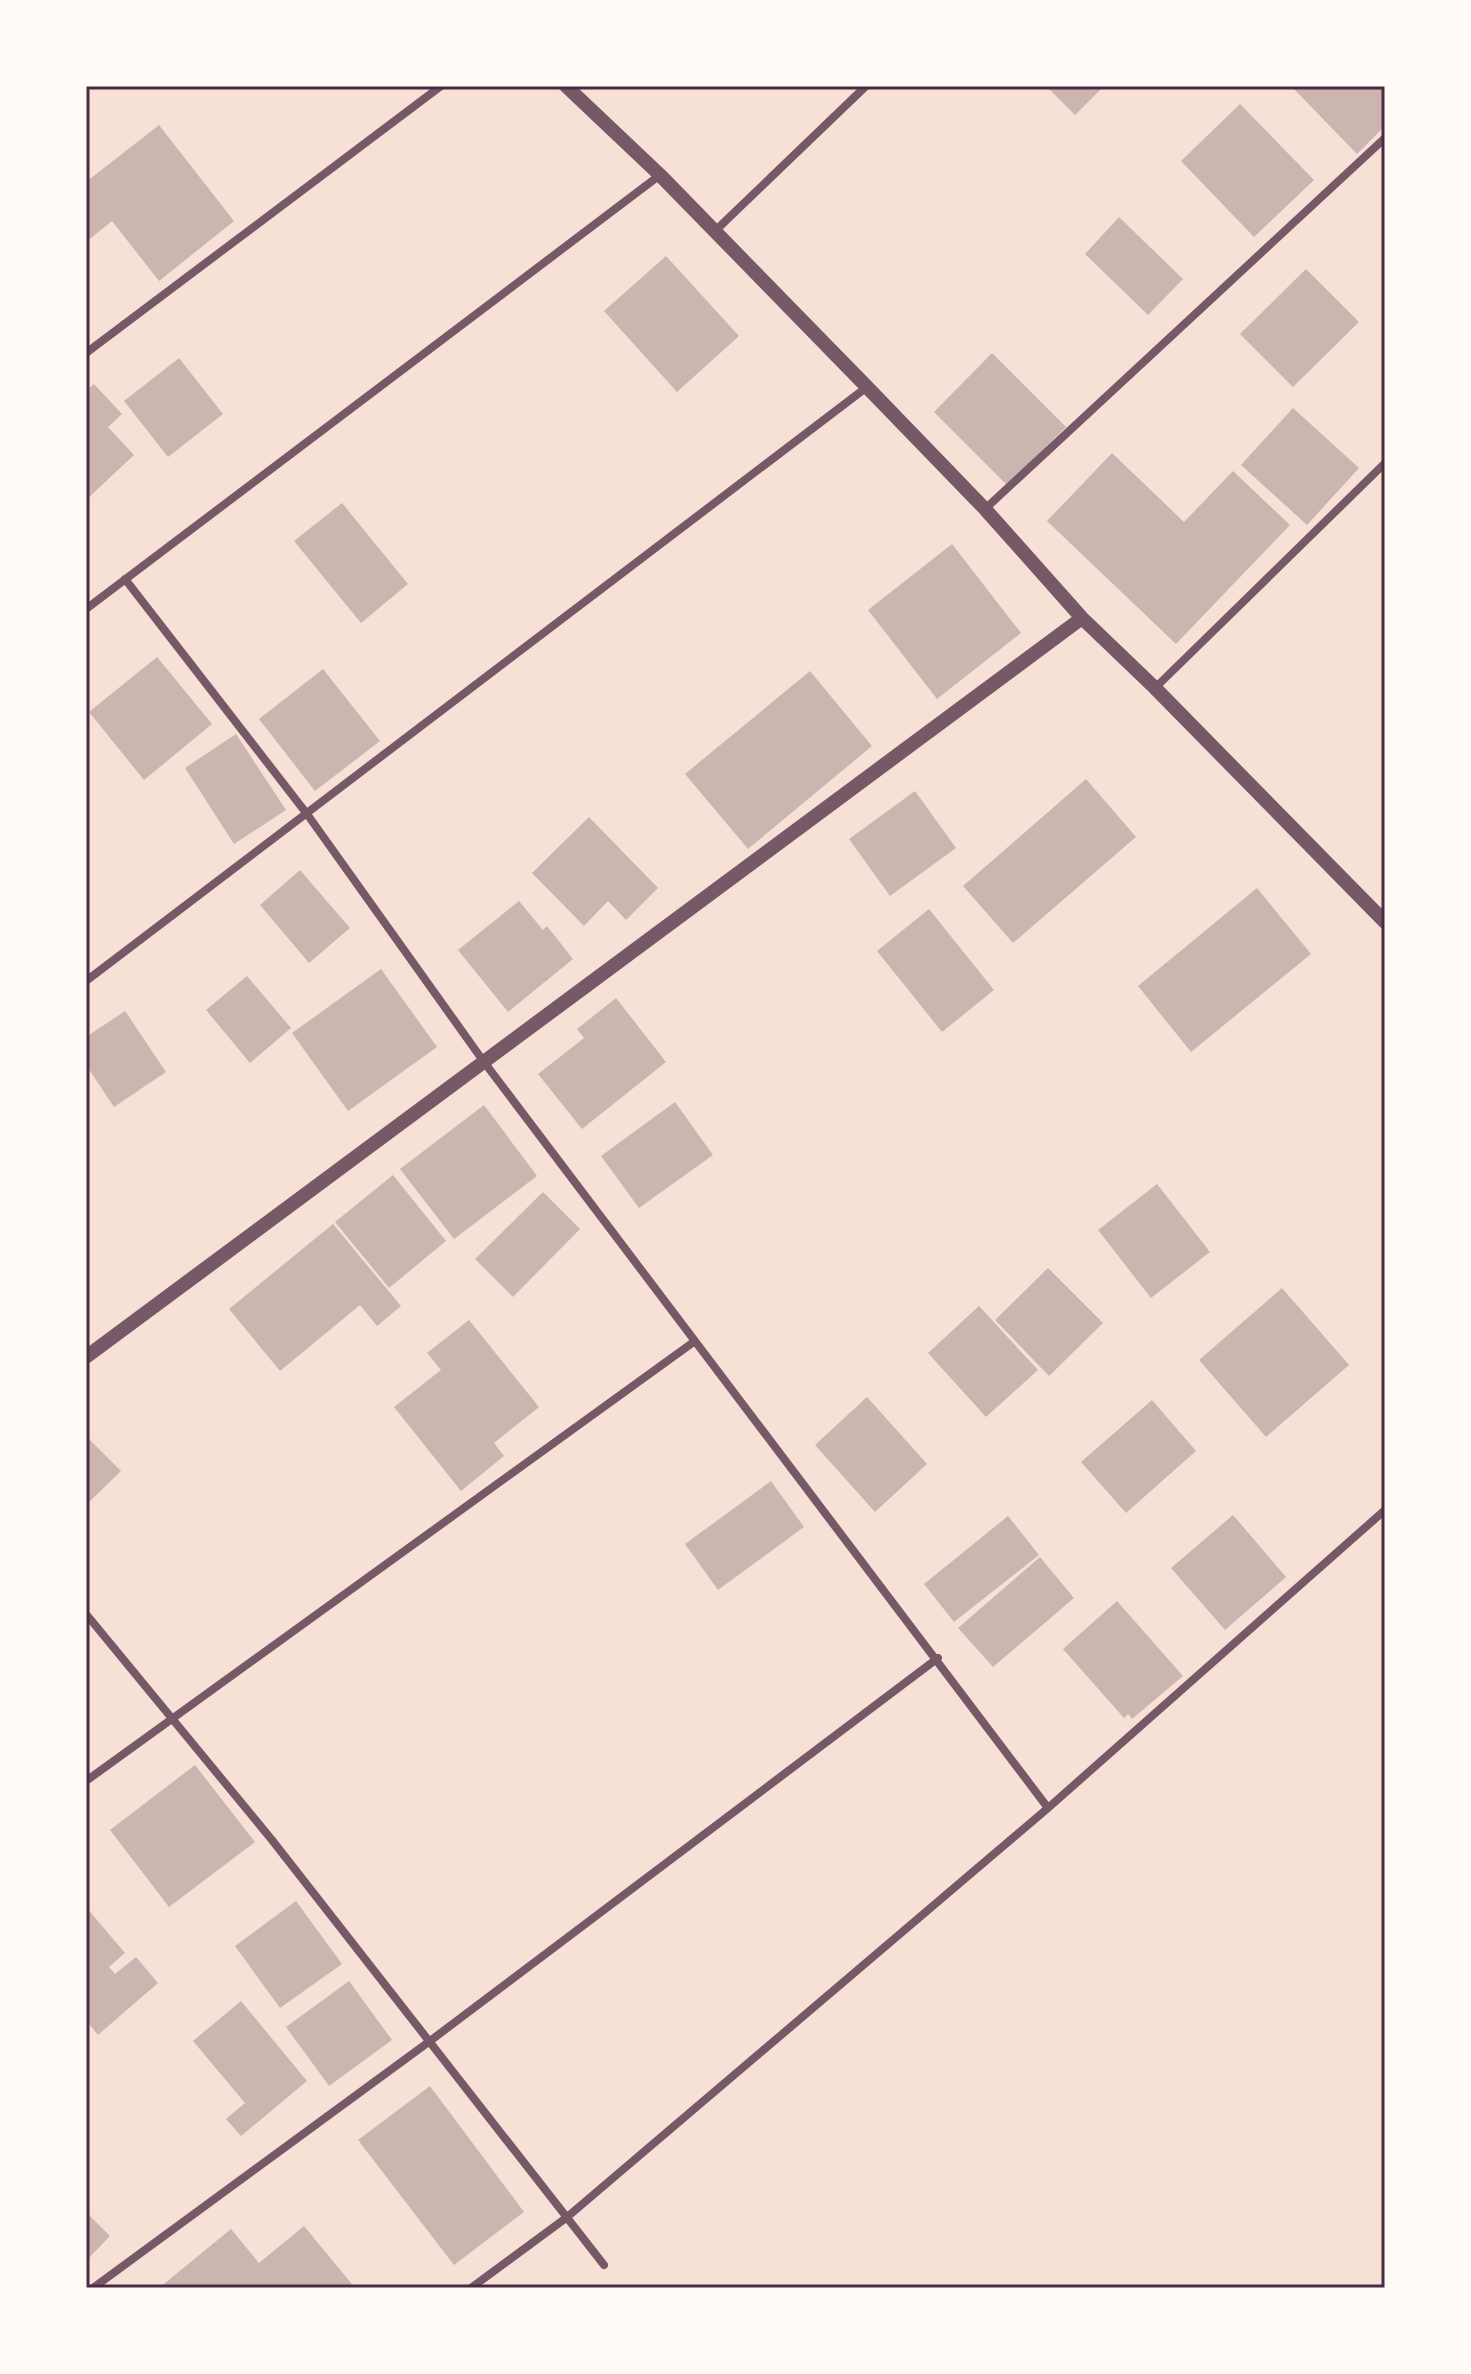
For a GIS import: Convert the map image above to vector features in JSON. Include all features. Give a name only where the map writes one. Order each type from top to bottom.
[{"type":"street","points":[[86,353],[441,86]]},
{"type":"street","points":[[566,86],[660,175],[985,509],[1082,618],[1385,922]]},
{"type":"street","points":[[714,232],[866,86]]},
{"type":"street","points":[[985,509],[1385,138]]},
{"type":"street","points":[[86,609],[660,175]]},
{"type":"street","points":[[86,981],[867,387]]},
{"type":"street","points":[[1155,688],[1385,463]]},
{"type":"street","points":[[125,579],[307,814],[484,1062],[938,1658],[1048,1808]]},
{"type":"street","points":[[86,1357],[1082,618]]},
{"type":"street","points":[[86,1781],[695,1341]]},
{"type":"street","points":[[471,2288],[566,2218],[1048,1808],[1385,1510]]},
{"type":"street","points":[[86,1614],[272,1840],[604,2265]]},
{"type":"street","points":[[93,2288],[430,2041],[938,1658]]},
{"type":"building","points":[[1046,86],[1104,86],[1075,115]]},
{"type":"building","points":[[1291,86],[1385,86],[1385,126],[1357,154]]},
{"type":"building","points":[[1240,104],[1314,180],[1254,237],[1181,161]]},
{"type":"building","points":[[159,125],[234,221],[159,281],[112,221],[86,242],[86,182]]},
{"type":"building","points":[[1119,217],[1183,279],[1148,315],[1085,254]]},
{"type":"building","points":[[666,256],[739,336],[677,392],[604,311]]},
{"type":"building","points":[[1306,269],[1359,322],[1293,387],[1240,334]]},
{"type":"building","points":[[992,353],[1066,427],[1007,485],[934,412]]},
{"type":"building","points":[[179,358],[223,414],[168,457],[124,401]]},
{"type":"building","points":[[94,384],[122,414],[108,427],[134,455],[86,500],[86,391]]},
{"type":"building","points":[[1293,408],[1359,468],[1307,525],[1241,465]]},
{"type":"building","points":[[1112,453],[1184,522],[1233,471],[1290,525],[1176,644],[1047,521]]},
{"type":"building","points":[[342,503],[408,584],[361,623],[294,541]]},
{"type":"building","points":[[952,544],[1021,633],[937,699],[868,610]]},
{"type":"building","points":[[157,657],[212,724],[144,780],[89,712]]},
{"type":"building","points":[[323,669],[380,741],[315,791],[259,719]]},
{"type":"building","points":[[810,671],[872,746],[748,849],[685,774]]},
{"type":"building","points":[[236,734],[286,810],[234,844],[185,768]]},
{"type":"building","points":[[1086,779],[1136,837],[1013,943],[963,886]]},
{"type":"building","points":[[915,791],[956,848],[890,896],[849,839]]},
{"type":"building","points":[[589,817],[658,888],[626,920],[608,901],[584,926],[532,873]]},
{"type":"building","points":[[300,870],[350,928],[309,963],[260,905]]},
{"type":"building","points":[[1257,888],[1311,954],[1191,1052],[1138,986]]},
{"type":"building","points":[[519,901],[543,930],[547,926],[573,959],[508,1012],[458,950]]},
{"type":"building","points":[[929,909],[994,990],[942,1032],[877,951]]},
{"type":"building","points":[[381,969],[437,1047],[348,1111],[292,1033]]},
{"type":"building","points":[[247,976],[291,1028],[250,1063],[206,1010]]},
{"type":"building","points":[[616,998],[666,1062],[582,1129],[538,1074],[584,1038],[577,1029]]},
{"type":"building","points":[[125,1011],[166,1072],[114,1107],[86,1065],[86,1037]]},
{"type":"building","points":[[675,1102],[713,1155],[639,1208],[601,1156]]},
{"type":"building","points":[[484,1105],[537,1176],[454,1239],[400,1169]]},
{"type":"building","points":[[393,1175],[446,1241],[389,1288],[335,1222]]},
{"type":"building","points":[[1157,1184],[1210,1252],[1151,1298],[1098,1230]]},
{"type":"building","points":[[543,1192],[580,1229],[513,1297],[475,1259]]},
{"type":"building","points":[[333,1224],[401,1306],[377,1326],[360,1305],[280,1371],[229,1309]]},
{"type":"building","points":[[1048,1268],[1103,1323],[1049,1376],[995,1320]]},
{"type":"building","points":[[1282,1288],[1349,1365],[1266,1437],[1199,1360]]},
{"type":"building","points":[[979,1306],[1038,1370],[986,1417],[928,1353]]},
{"type":"building","points":[[469,1320],[539,1407],[494,1443],[504,1456],[461,1491],[394,1407],[441,1370],[427,1353]]},
{"type":"building","points":[[867,1397],[927,1464],[875,1512],[815,1445]]},
{"type":"building","points":[[1152,1400],[1196,1451],[1126,1513],[1081,1462]]},
{"type":"building","points":[[86,1436],[121,1471],[86,1505]]},
{"type":"building","points":[[771,1481],[804,1527],[718,1590],[685,1544]]},
{"type":"building","points":[[1233,1515],[1286,1577],[1225,1630],[1171,1568]]},
{"type":"building","points":[[1008,1516],[1039,1555],[954,1622],[924,1584]]},
{"type":"building","points":[[1040,1557],[1074,1598],[993,1667],[958,1628]]},
{"type":"building","points":[[1117,1601],[1183,1676],[1132,1719],[1128,1714],[1124,1718],[1063,1649]]},
{"type":"building","points":[[195,1765],[255,1842],[169,1907],[110,1830]]},
{"type":"building","points":[[296,1901],[342,1964],[280,2008],[235,1946]]},
{"type":"building","points":[[86,1907],[125,1953],[109,1967],[115,1974],[136,1957],[158,1983],[98,2035],[86,2020]]},
{"type":"building","points":[[349,1981],[392,2040],[329,2086],[286,2027]]},
{"type":"building","points":[[241,2001],[307,2081],[241,2136],[226,2119],[245,2103],[193,2041]]},
{"type":"building","points":[[430,2086],[524,2212],[454,2265],[358,2140]]},
{"type":"building","points":[[86,2212],[110,2236],[86,2261]]},
{"type":"building","points":[[304,2226],[355,2288],[159,2288],[231,2229],[259,2263]]}]
